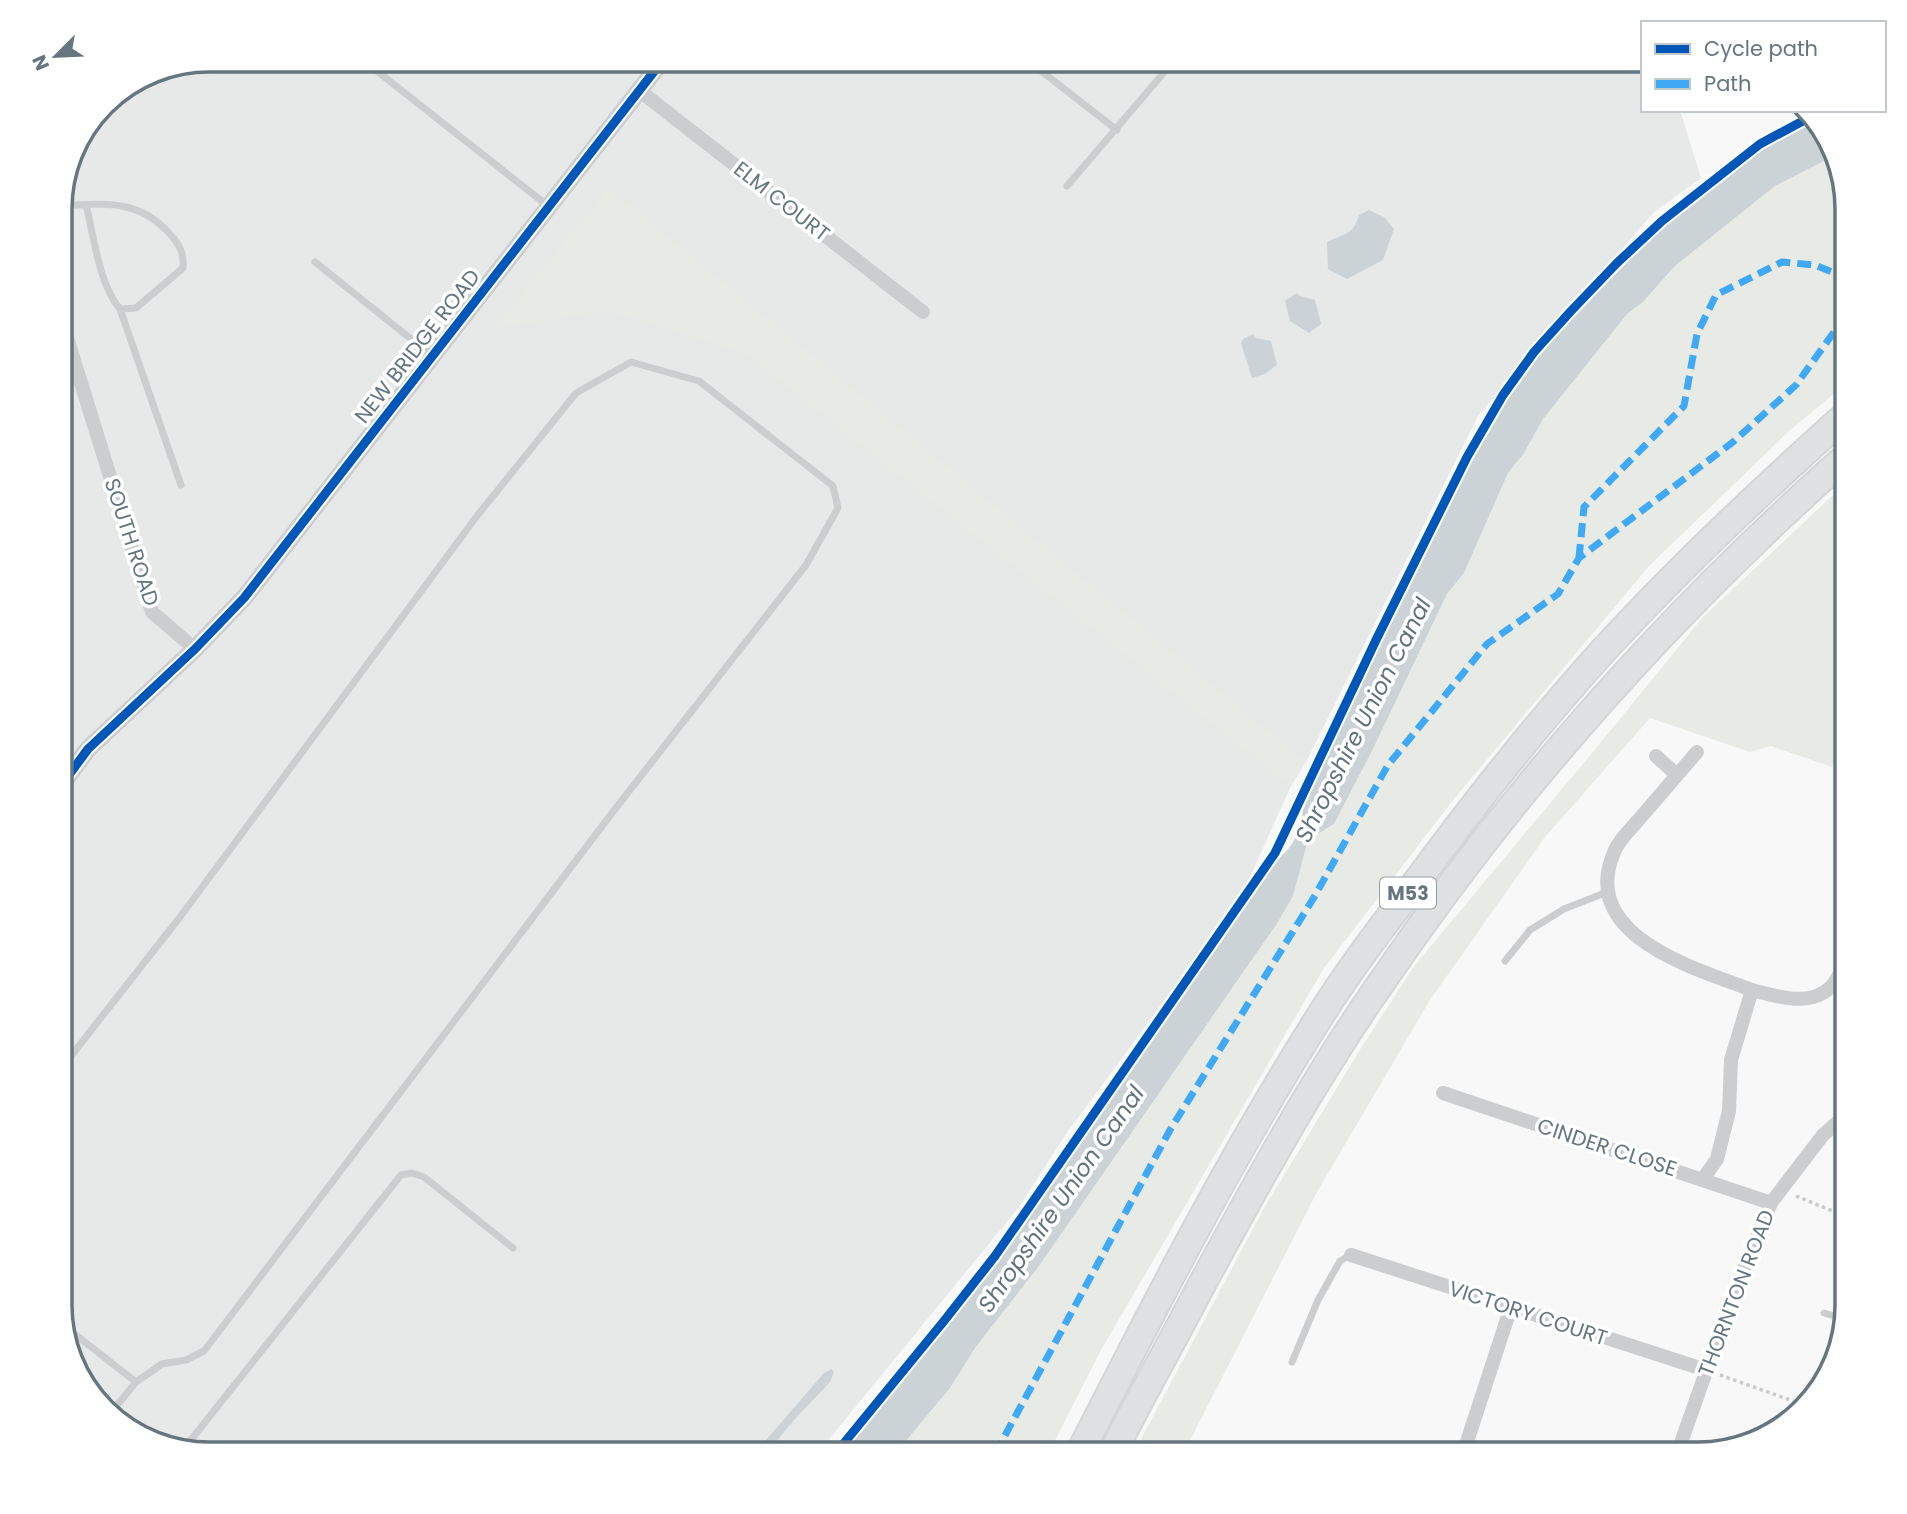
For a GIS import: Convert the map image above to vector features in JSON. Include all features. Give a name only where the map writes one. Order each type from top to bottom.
[{"type":"highway","name":"M53","points":[[1085,1442],[1245,1142],[1324,1010],[1395,911],[1477,800],[1605,650],[1712,539],[1835,425]]},
{"type":"highway","name":"M53","points":[[1118,1442],[1267,1165],[1379,985],[1456,879],[1505,814],[1634,663],[1725,569],[1835,467]]},
{"type":"street","name":"NEW BRIDGE ROAD","points":[[195,649],[244,598],[654,72]]},
{"type":"street","name":"ELM COURT","points":[[640,91],[923,312]]},
{"type":"street","name":"SOUTH ROAD","points":[[72,354],[152,612],[195,649]]},
{"type":"street","points":[[72,770],[88,748],[195,649]]},
{"type":"street","points":[[1697,751],[1615,849],[1607,878],[1607,892],[1617,914],[1633,935],[1674,960],[1752,990],[1785,999],[1807,999],[1823,993],[1835,981]]},
{"type":"street","points":[[1656,756],[1677,775]]},
{"type":"street","points":[[1703,1179],[1717,1159],[1729,1111],[1731,1060],[1752,990]]},
{"type":"street","name":"CINDER CLOSE","points":[[1443,1093],[1771,1203]]},
{"type":"street","name":"THORNTON ROAD","points":[[1680,1442],[1771,1203],[1823,1135],[1835,1124]]},
{"type":"street","name":"VICTORY COURT","points":[[1351,1255],[1706,1370]]},
{"type":"street","points":[[1466,1442],[1511,1307]]},
{"type":"lane","points":[[378,72],[548,206]]},
{"type":"lane","points":[[1042,72],[1117,130]]},
{"type":"lane","points":[[1067,186],[1165,72]]},
{"type":"lane","points":[[72,206],[116,204],[139,209],[160,223],[179,244],[184,256],[183,268],[136,308],[120,309]]},
{"type":"lane","points":[[86,205],[104,279],[112,299],[120,309],[181,485]]},
{"type":"lane","points":[[315,262],[432,355]]},
{"type":"lane","points":[[72,1055],[180,917],[477,516],[576,393],[631,362],[699,381],[833,486],[838,508],[806,565],[612,813],[205,1351],[186,1360],[162,1364],[136,1382],[116,1406]]},
{"type":"lane","points":[[1505,961],[1530,930],[1564,909],[1607,892]]},
{"type":"lane","points":[[190,1441],[401,1175],[412,1172],[424,1177],[513,1248]]},
{"type":"lane","points":[[1292,1362],[1318,1300],[1340,1261],[1351,1255]]},
{"type":"lane","points":[[1825,1313],[1835,1316]]},
{"type":"lane","points":[[74,1334],[136,1382]]},
{"type":"path","points":[[1781,1190],[1835,1212]]},
{"type":"path","points":[[1706,1370],[1795,1402]]},
{"type":"shaded area","points":[[200,72],[1641,72],[1641,112],[1681,112],[1701,178],[1654,212],[1478,416],[1306,762],[1291,786],[1250,877],[1180,979],[1066,1134],[1019,1207],[827,1442],[200,1442],[165,1435],[140,1424],[118,1408],[100,1389],[86,1366],[76,1341],[72,1314],[72,200],[76,173],[86,148],[100,125],[118,106],[156,82]]},
{"type":"shaded area","points":[[1826,160],[1831,173],[1835,209],[1835,393],[1788,432],[1649,566],[1454,799],[1324,968],[1101,1350],[1054,1442],[905,1442],[950,1388],[975,1348],[1039,1266],[1278,922],[1293,896],[1308,840],[1334,824],[1447,594],[1464,573],[1508,473],[1524,453],[1543,419],[1627,314],[1642,303],[1675,266],[1775,186]]},
{"type":"shaded area","points":[[609,188],[1306,762],[1291,786],[745,353],[609,311],[494,328]]},
{"type":"shaded area","points":[[1835,493],[1835,768],[1771,746],[1750,752],[1650,718],[1545,837],[1430,1000],[1317,1192],[1189,1442],[1139,1442],[1263,1210],[1361,1048],[1415,965],[1703,617]]},
{"type":"water","name":"Shropshire Union Canal","points":[[1806,123],[1826,160],[1775,186],[1675,266],[1642,303],[1627,314],[1543,419],[1524,453],[1508,473],[1464,573],[1447,594],[1334,824],[1308,840],[1293,896],[1278,922],[1039,1266],[975,1348],[950,1388],[905,1442],[852,1442],[931,1346],[1027,1217],[1272,864],[1294,841],[1303,810],[1318,776],[1415,571],[1477,449],[1524,376],[1594,293],[1671,219],[1709,186]]},
{"type":"water","points":[[1369,210],[1384,217],[1394,229],[1383,260],[1347,279],[1328,269],[1327,242],[1351,230],[1359,215]]},
{"type":"water","points":[[1297,293],[1315,300],[1321,324],[1309,333],[1290,321],[1285,301]]},
{"type":"water","points":[[1253,334],[1256,338],[1271,341],[1277,365],[1265,374],[1252,378],[1241,343]]},
{"type":"water","points":[[832,1369],[834,1372],[830,1382],[776,1442],[764,1442],[824,1373]]},
{"type":"marked path","points":[[1579,558],[1584,507],[1684,406],[1697,334],[1716,295],[1782,262],[1815,265],[1835,273]]},
{"type":"marked path","points":[[1001,1442],[1170,1130],[1313,899],[1388,765],[1487,644],[1558,594],[1579,558],[1733,442],[1796,385],[1835,331]]},
{"type":"cycle path","points":[[72,771],[88,749],[195,649],[244,598],[654,72]]},
{"type":"cycle path","points":[[845,1442],[995,1256],[1275,853],[1467,457],[1503,395],[1534,352],[1617,263],[1662,221],[1760,144],[1803,121]]}]
